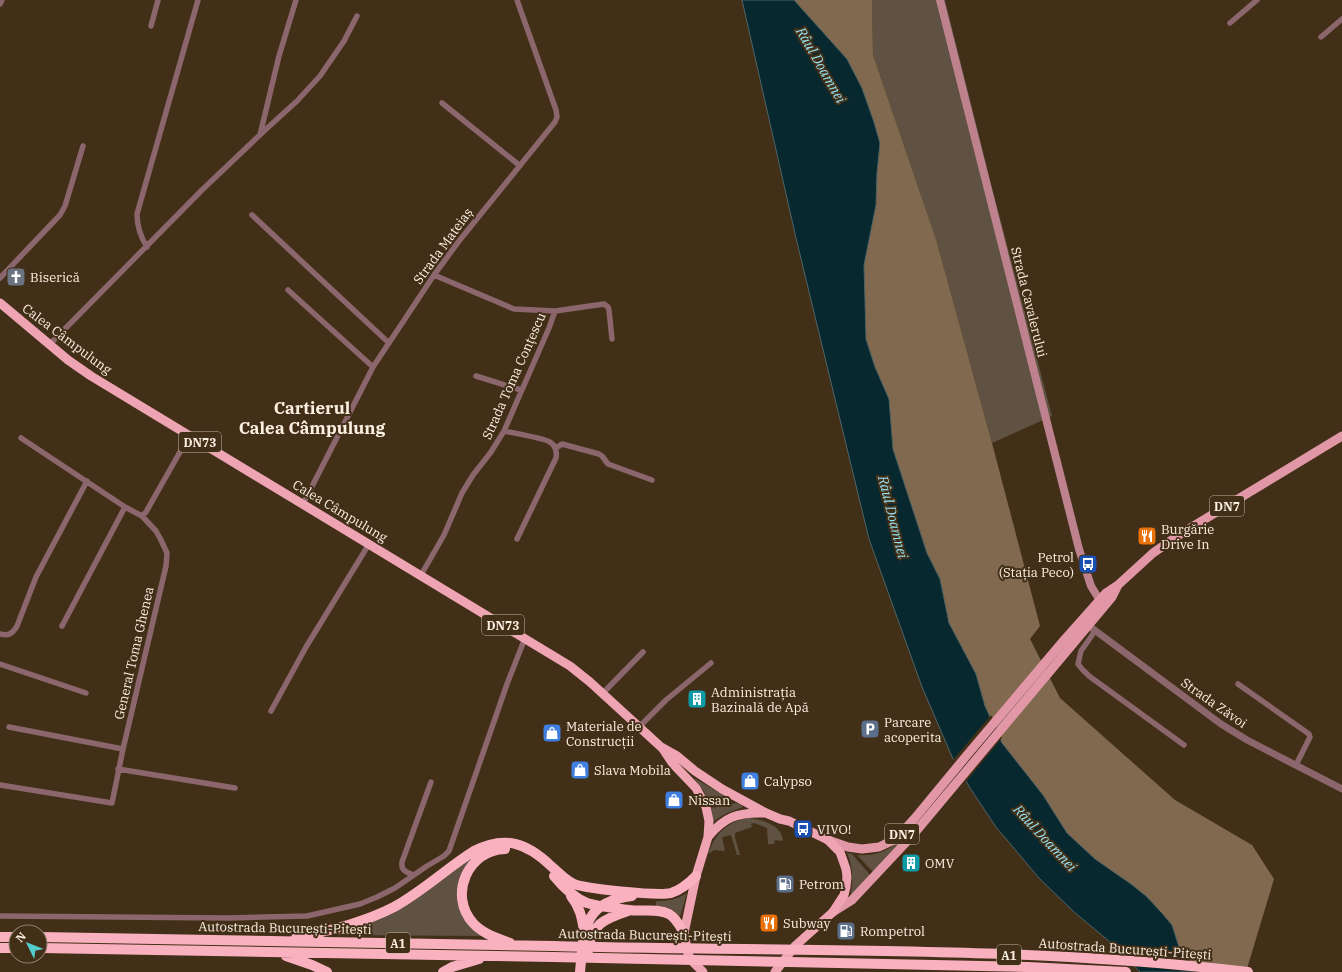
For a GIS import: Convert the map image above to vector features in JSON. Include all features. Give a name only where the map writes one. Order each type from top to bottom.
[{"type":"highway","name":"Calea Câmpulung","points":[[0,304],[49,345],[91,376],[570,666],[661,746],[722,789],[766,813],[789,821],[828,840]]},
{"type":"highway","name":"Calea Câmpulung","points":[[661,746],[673,764],[689,779],[701,796],[706,807],[709,821],[708,837],[696,876],[684,933],[688,954],[692,961],[703,972]]},
{"type":"highway","name":"DN7","points":[[708,837],[718,826],[731,817],[750,812],[766,813]]},
{"type":"highway","name":"DN7","points":[[775,972],[795,946],[833,912],[844,895],[847,877],[846,868],[840,852],[828,840]]},
{"type":"highway","points":[[278,941],[342,927],[381,913],[417,893],[474,851],[483,846],[498,843],[514,843],[533,851],[566,880],[575,885],[586,888],[646,894],[669,894],[680,889],[696,876]]},
{"type":"highway","points":[[518,945],[487,934],[477,927],[468,917],[462,903],[462,887],[464,878],[473,864],[494,850],[516,850],[535,858],[565,888],[579,907],[584,932],[580,972]]},
{"type":"highway","points":[[565,888],[586,902],[600,906],[630,910],[655,911],[668,914],[674,918],[684,933]]},
{"type":"highway","points":[[584,932],[592,914],[600,906],[620,897],[646,894]]},
{"type":"highway","points":[[586,972],[589,945],[594,930],[604,919],[630,910]]},
{"type":"highway","name":"Autostrada București-Pitești","points":[[48,937],[1036,956],[1156,963],[1248,972]]},
{"type":"highway","name":"Autostrada București-Pitești","points":[[48,948],[961,965],[1044,967],[1126,972]]},
{"type":"highway","points":[[274,953],[312,965],[327,972]]},
{"type":"highway","points":[[443,972],[452,967],[489,956]]},
{"type":"main road","name":"Strada Cavalerului","points":[[940,0],[1079,549],[1091,586],[1102,603]]},
{"type":"main road","name":"DN7","points":[[833,912],[852,900],[908,841],[1071,646],[1085,623],[1102,603],[1106,593],[1118,585],[1153,553],[1182,533],[1342,436]]},
{"type":"main road","name":"DN7","points":[[828,840],[857,848],[870,849],[891,842],[900,835],[1065,639],[1085,623]]},
{"type":"street","points":[[0,4],[2,0]]},
{"type":"street","points":[[151,26],[158,0]]},
{"type":"street","points":[[146,247],[137,226],[137,214],[198,0]]},
{"type":"street","points":[[260,135],[279,56],[296,0]]},
{"type":"street","name":"Strada Mateiaș","points":[[303,504],[372,367],[434,275],[459,241],[555,122],[557,117],[550,89],[517,0]]},
{"type":"street","points":[[1230,23],[1257,0]]},
{"type":"street","points":[[49,345],[202,190],[260,135],[298,102],[320,76],[344,41],[357,16]]},
{"type":"street","points":[[1321,37],[1342,19]]},
{"type":"street","points":[[442,103],[519,165]]},
{"type":"street","points":[[0,278],[60,215],[65,206],[83,146]]},
{"type":"street","points":[[252,215],[389,343]]},
{"type":"street","points":[[434,275],[514,309],[555,311],[604,304],[609,310],[612,339]]},
{"type":"street","points":[[288,290],[372,367]]},
{"type":"street","name":"Strada Toma Conțescu","points":[[421,576],[444,536],[462,493],[504,431],[555,311]]},
{"type":"street","points":[[476,376],[521,390]]},
{"type":"street","points":[[504,431],[550,442],[556,448],[557,452],[556,458],[517,539]]},
{"type":"street","points":[[142,516],[146,512],[189,436]]},
{"type":"street","name":"General Toma Ghenea","points":[[0,785],[112,803],[118,769],[166,566],[167,553],[156,531],[142,516],[125,507],[21,438]]},
{"type":"street","points":[[556,448],[562,444],[599,454],[608,464],[652,480]]},
{"type":"street","points":[[0,634],[10,634],[17,626],[36,577],[87,481]]},
{"type":"street","points":[[62,626],[125,507]]},
{"type":"street","points":[[271,711],[306,647],[369,544]]},
{"type":"street","name":"Strada Zăvoi","points":[[1085,623],[1095,632],[1221,724],[1342,790]]},
{"type":"street","points":[[1095,632],[1081,651],[1078,664],[1106,689],[1184,745]]},
{"type":"street","points":[[0,916],[228,918],[307,916],[360,904],[395,888],[444,856],[449,850],[507,684],[525,638]]},
{"type":"street","points":[[603,694],[643,652]]},
{"type":"street","points":[[639,727],[666,700],[711,663]]},
{"type":"street","points":[[0,664],[86,694]]},
{"type":"street","points":[[1238,684],[1309,734],[1310,740],[1296,765]]},
{"type":"street","points":[[9,727],[123,748]]},
{"type":"street","points":[[118,769],[235,788]]},
{"type":"street","points":[[414,875],[404,871],[402,862],[431,782]]},
{"type":"shaded area","points":[[794,0],[872,0],[873,55],[936,239],[1040,626],[1030,639],[1060,698],[1175,800],[1252,845],[1274,879],[1246,972],[1196,972],[1180,950],[1172,925],[1161,912],[1146,896],[1095,859],[1067,833],[1043,795],[1002,743],[985,706],[976,674],[949,623],[940,579],[927,553],[893,449],[889,399],[875,367],[866,339],[864,265],[876,205],[880,143],[805,13]]},
{"type":"shaded area","points":[[872,0],[945,0],[990,180],[1052,416],[992,443],[936,239],[873,55]]},
{"type":"shaded area","points":[[694,778],[732,800],[710,805],[703,790]]},
{"type":"shaded area","points":[[736,803],[742,805],[743,807],[727,813],[712,822],[711,808]]},
{"type":"shaded area","points":[[749,818],[771,824],[779,831],[783,841],[775,840],[774,844],[768,844],[767,828],[754,823],[751,824],[752,827],[735,833],[740,855],[737,855],[731,835],[722,837],[725,851],[714,850],[708,854],[714,840],[728,825]]},
{"type":"shaded area","points":[[918,822],[874,873],[857,855],[876,854],[884,851],[898,842]]},
{"type":"shaded area","points":[[480,851],[459,898],[488,936],[330,935],[356,925]]},
{"type":"shaded area","points":[[847,853],[852,854],[871,876],[850,898],[852,876],[851,865]]},
{"type":"shaded area","points":[[687,893],[680,917],[669,908],[656,906],[656,901],[672,900]]},
{"type":"water","name":"Râul Doamnei","points":[[742,0],[794,0],[847,59],[862,88],[874,122],[880,143],[876,205],[864,265],[866,339],[875,367],[889,399],[893,449],[927,553],[940,579],[949,623],[976,674],[985,706],[1002,743],[1043,795],[1067,833],[1095,859],[1146,896],[1161,912],[1172,925],[1180,950],[1196,972],[1140,972],[1122,952],[1074,912],[1039,878],[996,827],[953,759],[922,687],[869,539],[796,238]]},
{"type":"pier","points":[[991,715],[1002,738],[965,783],[952,761]]},
{"type":"pier","points":[[1118,952],[1188,957],[1198,972],[1132,966]]},
{"type":"place","name":"Biserică","points":[[16,277]]},
{"type":"place","name":"Burgărie Drive In","points":[[1147,536]]},
{"type":"place","name":"Petrol (Stația Peco)","points":[[1088,564]]},
{"type":"place","name":"Administrația Bazinală de Apă","points":[[697,699]]},
{"type":"place","name":"Parcare acoperita","points":[[870,729]]},
{"type":"place","name":"Materiale de Construcții","points":[[552,733]]},
{"type":"place","name":"Slava Mobila","points":[[580,770]]},
{"type":"place","name":"Calypso","points":[[750,781]]},
{"type":"place","name":"Nissan","points":[[674,800]]},
{"type":"place","name":"VIVO!","points":[[803,829]]},
{"type":"place","name":"OMV","points":[[911,863]]},
{"type":"place","name":"Petrom","points":[[785,884]]},
{"type":"place","name":"Subway","points":[[769,923]]},
{"type":"place","name":"Rompetrol","points":[[846,931]]},
{"type":"district","name":"Cartierul Calea Câmpulung","points":[[312,418]]}]
